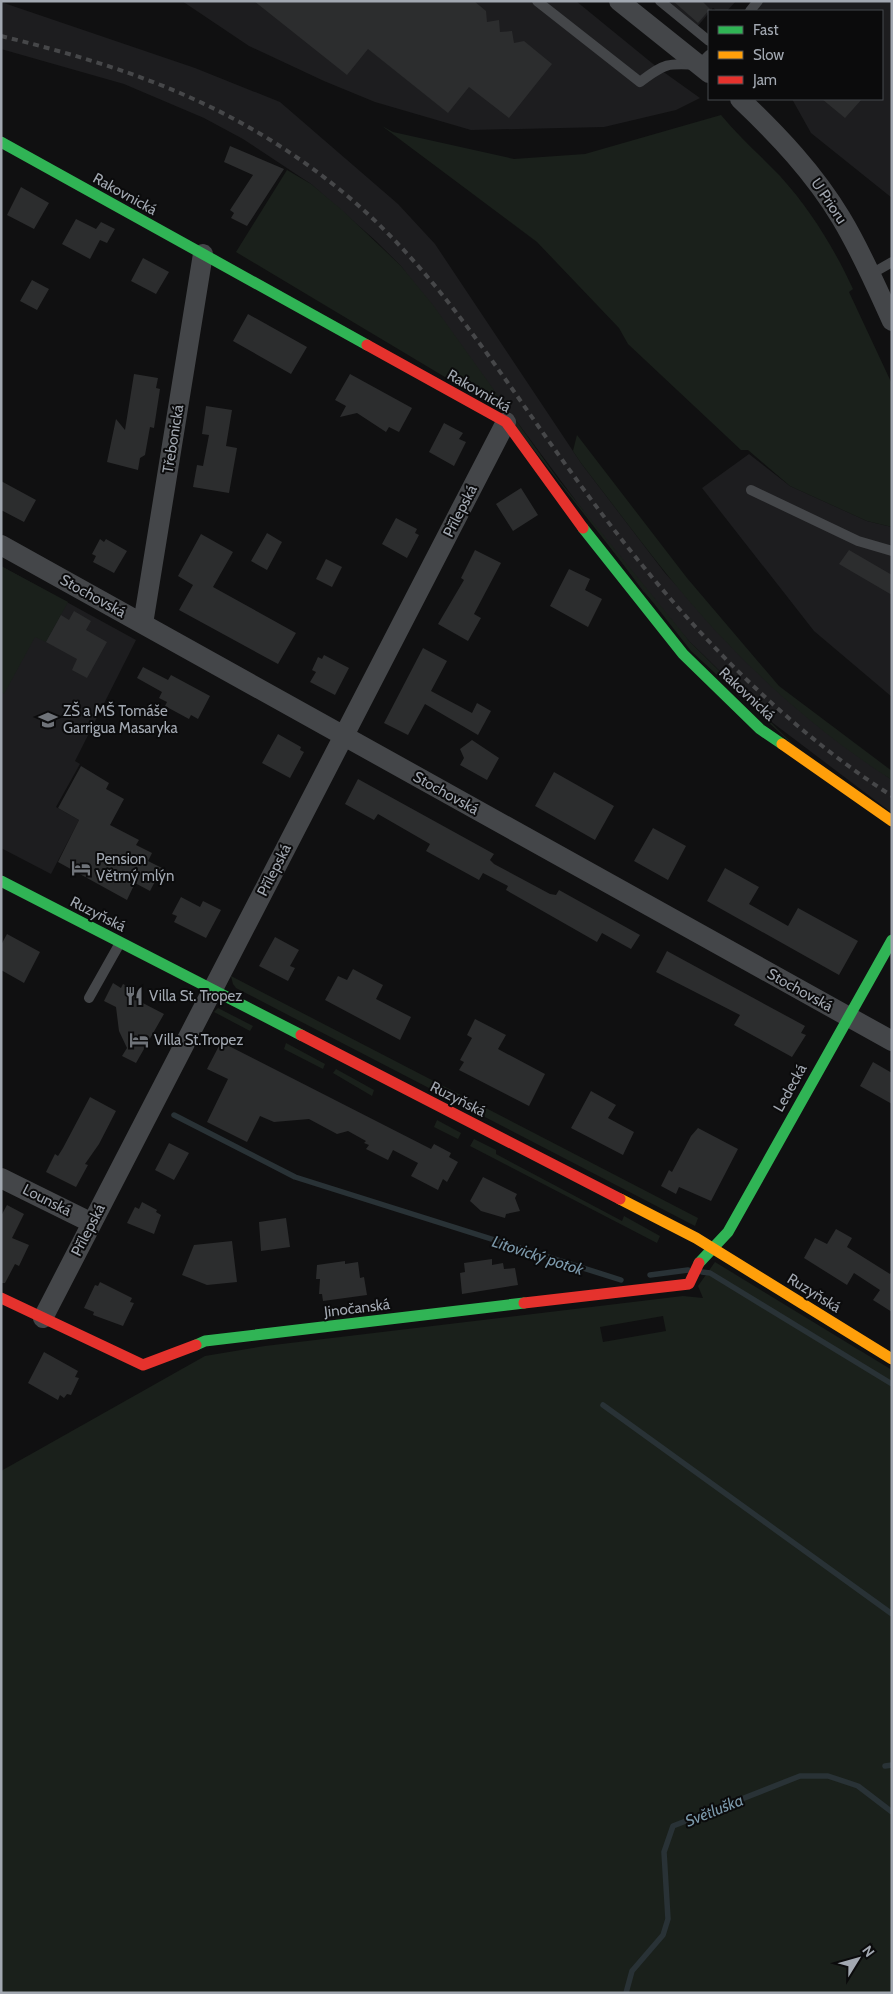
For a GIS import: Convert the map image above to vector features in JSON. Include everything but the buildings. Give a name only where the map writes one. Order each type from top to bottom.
[{"type":"street","points":[[619,1],[706,64]]},
{"type":"street","name":"U Prioru","points":[[741,100],[777,134],[813,176],[841,217],[892,321]]},
{"type":"street","name":"Rakovnická","points":[[1,142],[506,422],[586,532],[683,654],[760,728],[892,821]]},
{"type":"street","name":"Třebonická","points":[[143,624],[203,254]]},
{"type":"street","name":"Přílepská","points":[[43,1318],[506,422]]},
{"type":"street","name":"Stochovská","points":[[1,545],[892,1041]]},
{"type":"street","name":"Ruzyňská","points":[[1,881],[714,1248],[892,1359]]},
{"type":"street","name":"Ledecká","points":[[714,1248],[728,1232],[847,1016],[887,960],[892,940]]},
{"type":"street","name":"Lounská","points":[[1,1178],[92,1223]]},
{"type":"street","name":"Jinočanská","points":[[1,1298],[143,1365],[206,1341],[689,1284],[700,1262],[714,1248]]},
{"type":"lane","points":[[537,1],[640,82],[658,68],[671,63],[706,64]]},
{"type":"lane","points":[[660,1],[708,40]]},
{"type":"lane","points":[[870,274],[892,262]]},
{"type":"lane","points":[[751,490],[858,542],[892,551]]},
{"type":"lane","points":[[89,998],[120,942]]},
{"type":"shaded area","points":[[182,1],[576,1],[658,68],[700,98],[676,110],[604,127],[471,130],[375,102],[324,81],[249,46]]},
{"type":"shaded area","points":[[667,1],[736,1],[728,10],[716,10],[713,8],[708,10],[708,14],[697,27]]},
{"type":"shaded area","points":[[752,1],[892,1],[892,198],[811,133],[793,100],[883,100],[883,10],[759,10]]},
{"type":"shaded area","points":[[1,2],[195,68],[280,102],[398,204],[435,244],[581,463],[665,573],[751,666],[830,735],[892,780],[892,813],[773,723],[690,642],[643,591],[401,266],[376,241],[311,184],[243,139],[204,118],[124,84],[1,49]]},
{"type":"shaded area","points":[[721,115],[780,176],[811,215],[838,259],[853,289],[849,292],[892,384],[892,527],[867,521],[790,486],[748,450],[741,450],[628,344],[619,328],[537,242],[382,126],[393,132],[514,159],[585,154]]},
{"type":"shaded area","points":[[287,170],[311,184],[342,210],[401,266],[433,305],[558,479],[690,642],[806,757],[691,651],[505,413],[236,252]]},
{"type":"shaded area","points":[[577,435],[687,578],[779,686],[892,771],[892,780],[860,759],[799,711],[715,630],[665,572],[581,463],[573,451]]},
{"type":"shaded area","points":[[749,454],[790,486],[867,521],[892,527],[892,697],[814,631],[702,488]]},
{"type":"shaded area","name":"ZŠ a MŠ Tomáše Garrigua Masaryka","points":[[1,566],[136,640],[75,761],[80,764],[56,807],[79,820],[51,874],[1,848]]},
{"type":"shaded area","points":[[1,566],[68,602],[46,642],[35,637],[4,694],[1,692]]},
{"type":"shaded area","points":[[231,976],[698,1218],[695,1226],[236,988]]},
{"type":"shaded area","points":[[218,1008],[253,1026],[250,1031],[214,1012]]},
{"type":"shaded area","points":[[286,1043],[325,1064],[323,1069],[284,1049]]},
{"type":"shaded area","points":[[336,1069],[374,1090],[372,1096],[333,1073]]},
{"type":"shaded area","points":[[437,1120],[461,1133],[458,1139],[434,1127]]},
{"type":"shaded area","points":[[474,1139],[496,1150],[496,1154],[622,1221],[624,1216],[660,1236],[657,1243],[470,1146]]},
{"type":"shaded area","points":[[715,1262],[892,1370],[892,1993],[1,1993],[1,1471],[205,1356],[265,1346],[683,1296],[703,1298],[698,1286]],"holes":[[[663,1316],[666,1331],[603,1342],[600,1327]]]},
{"type":"waterway","name":"Litovický potok","points":[[174,1115],[295,1177],[621,1280]]},
{"type":"waterway","name":"Litovický potok","points":[[650,1275],[688,1270]]},
{"type":"waterway","name":"Litovický potok","points":[[702,1272],[710,1273],[892,1384]]},
{"type":"waterway","points":[[603,1405],[892,1614]]},
{"type":"waterway","points":[[885,1766],[892,1765]]},
{"type":"waterway","name":"Světluška","points":[[626,1993],[632,1971],[663,1935],[668,1919],[664,1852],[673,1826],[800,1776],[828,1776],[858,1786],[892,1812]]},
{"type":"railway","points":[[1,36],[92,61],[176,91],[256,131],[295,156],[334,185],[370,216],[403,249],[433,284],[490,358],[605,518],[641,564],[716,649],[757,690],[800,728],[892,796]]},
{"type":"traffic: fast","points":[[1,142],[367,345]]},
{"type":"traffic: fast","points":[[583,528],[683,654],[760,729],[782,744]]},
{"type":"traffic: fast","points":[[1,881],[301,1035]]},
{"type":"traffic: fast","points":[[699,1263],[728,1232],[892,940]]},
{"type":"traffic: fast","points":[[196,1345],[205,1341],[524,1303]]},
{"type":"traffic: slow","points":[[782,744],[892,821]]},
{"type":"traffic: slow","points":[[620,1199],[696,1238],[892,1359]]},
{"type":"traffic: jam","points":[[367,345],[506,422],[583,528]]},
{"type":"traffic: jam","points":[[301,1035],[620,1199]]},
{"type":"traffic: jam","points":[[524,1303],[689,1284],[699,1263]]},
{"type":"traffic: jam","points":[[1,1298],[143,1365],[196,1345]]},
{"type":"place","name":"ZŠ a MŠ Tomáše Garrigua Masaryka","points":[[48,720]]},
{"type":"place","name":"Pension Větrný mlýn","points":[[81,868]]},
{"type":"place","name":"Villa St. Tropez","points":[[134,996]]},
{"type":"place","name":"Villa St.Tropez","points":[[139,1040]]}]
